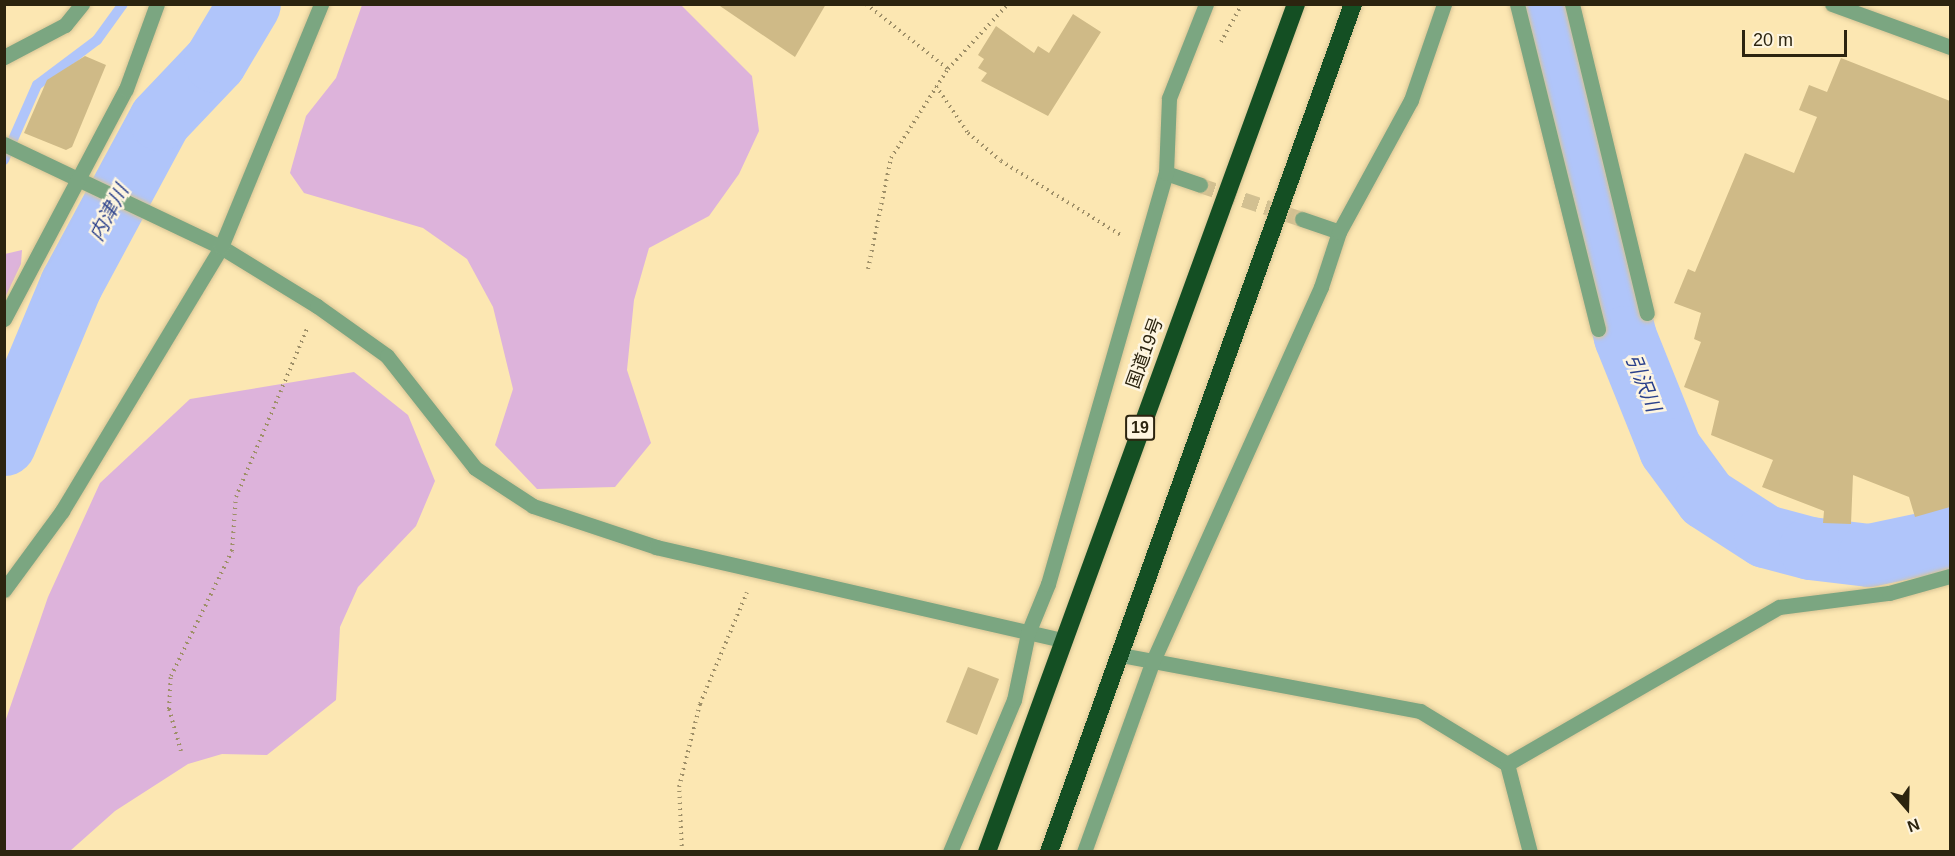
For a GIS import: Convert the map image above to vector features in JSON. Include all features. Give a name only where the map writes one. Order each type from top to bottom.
[{"type":"highway","name":"国道19号","points":[[987,852],[1062,640],[1296,4]]},
{"type":"highway","points":[[1048,852],[1353,4]]},
{"type":"street","points":[[4,57],[65,25],[82,4]]},
{"type":"street","points":[[4,319],[77,175],[126,89],[157,4]]},
{"type":"street","points":[[4,590],[62,511],[221,247],[321,4]]},
{"type":"street","points":[[950,852],[1014,700],[1028,633],[1048,584],[1166,173],[1169,99],[1206,4]]},
{"type":"street","points":[[1084,852],[1152,663],[1321,287],[1339,232],[1411,100],[1444,4]]},
{"type":"street","points":[[1516,4],[1598,329]]},
{"type":"street","points":[[1572,4],[1647,313]]},
{"type":"street","points":[[1832,4],[1950,47]]},
{"type":"street","points":[[4,144],[77,175],[221,247],[317,306],[387,356],[475,468],[532,506],[656,547],[1062,640]]},
{"type":"street","points":[[1166,173],[1200,185]]},
{"type":"street","points":[[1302,219],[1339,232]]},
{"type":"street","points":[[1507,764],[1779,607],[1889,593],[1950,576]]},
{"type":"street","points":[[1120,655],[1152,663],[1420,711],[1507,764],[1530,852]]},
{"type":"path","points":[[866,4],[948,69]]},
{"type":"path","points":[[868,269],[891,158],[948,69],[1008,4]]},
{"type":"path","points":[[936,86],[968,133],[1001,161],[1118,233],[1141,255]]},
{"type":"path","points":[[181,752],[169,709],[171,676],[232,551],[236,497],[317,306]]},
{"type":"path","points":[[682,852],[679,787],[700,704],[757,570]]},
{"type":"shaded area","points":[[362,5],[681,5],[752,76],[759,131],[739,174],[709,216],[649,248],[634,300],[627,370],[651,443],[615,487],[537,489],[495,445],[513,389],[493,307],[467,259],[423,228],[304,193],[290,173],[306,116],[336,78]]},
{"type":"shaded area","points":[[22,250],[21,264],[5,298],[5,254]]},
{"type":"shaded area","points":[[354,372],[408,415],[435,481],[416,526],[358,587],[340,627],[336,700],[267,755],[222,754],[188,764],[115,811],[70,851],[5,851],[5,722],[48,597],[100,483],[190,399]]},
{"type":"building","points":[[717,4],[826,4],[795,57]]},
{"type":"building","points":[[1073,14],[1101,32],[1048,116],[981,81],[987,73],[978,68],[984,59],[978,55],[996,26],[1034,53],[1038,46],[1049,53]]},
{"type":"building","points":[[85,56],[106,65],[72,147],[66,150],[24,133],[47,80]]},
{"type":"building","points":[[1841,58],[1950,101],[1950,507],[1915,517],[1909,497],[1853,475],[1851,524],[1823,523],[1824,511],[1762,487],[1773,460],[1711,435],[1719,401],[1684,387],[1701,342],[1694,339],[1701,313],[1674,303],[1688,269],[1695,272],[1745,153],[1794,173],[1817,117],[1799,110],[1809,85],[1827,92]]},
{"type":"building","points":[[968,667],[999,679],[977,735],[946,722]]},
{"type":"waterway","points":[[4,160],[37,85],[97,40],[123,4]]},
{"type":"waterway","name":"内津川","points":[[4,444],[71,284],[160,119],[215,61],[249,4]]},
{"type":"waterway","name":"引沢川","points":[[1542,4],[1625,337],[1670,449],[1706,498],[1765,536],[1810,548],[1869,555],[1950,538]]},
{"type":"tunnel","points":[[1200,185],[1302,219]]}]
